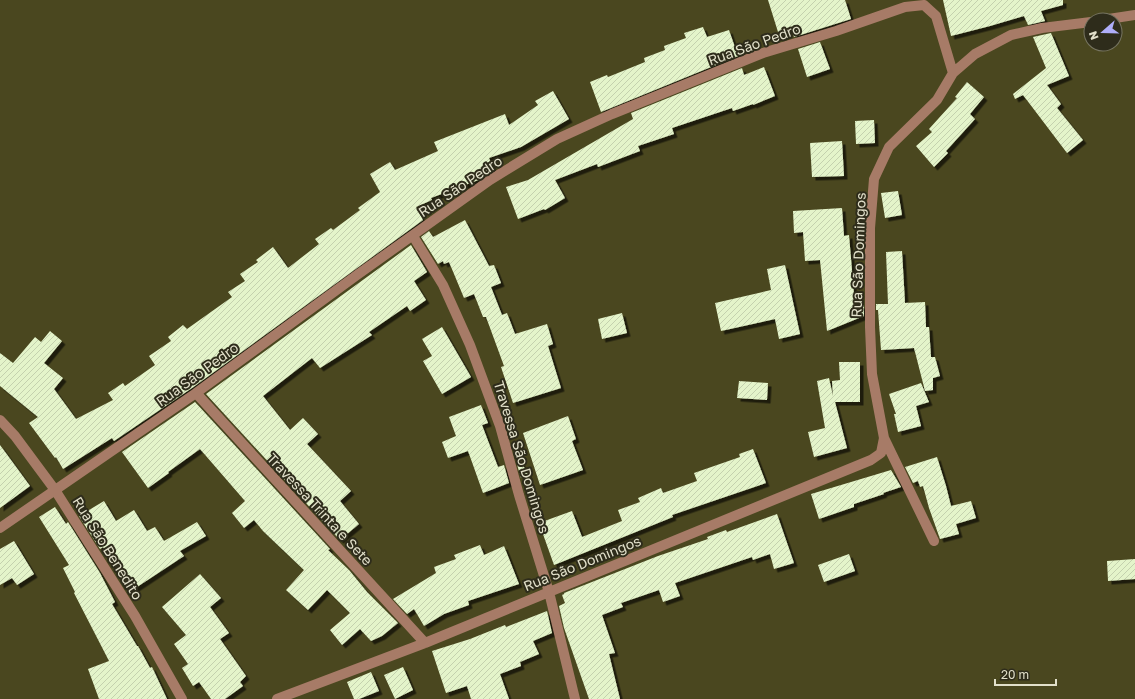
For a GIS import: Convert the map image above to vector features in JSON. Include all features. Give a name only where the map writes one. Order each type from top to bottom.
[{"type":"street","name":"Rua São Pedro","points":[[0,528],[196,393],[350,280],[504,172],[557,139],[612,114],[763,53],[836,31],[905,7],[924,5],[936,16],[953,73]]},
{"type":"street","points":[[1123,17],[1135,15]]},
{"type":"street","name":"Rua São Domingos","points":[[934,541],[884,438],[872,374],[870,326],[870,228],[874,179],[889,147],[937,100],[953,73],[976,54],[1011,35],[1042,28],[1083,22]]},
{"type":"street","name":"Travessa São Domingos","points":[[413,236],[443,285],[470,345],[500,426],[519,495],[549,592],[575,699]]},
{"type":"street","name":"Travessa Trinta e Sete","points":[[196,393],[425,643]]},
{"type":"street","name":"Rua São Benedito","points":[[0,420],[15,436],[55,490],[135,616],[182,699]]},
{"type":"street","name":"Rua São Domingos","points":[[277,699],[425,643],[871,460],[881,453],[884,438]]},
{"type":"building","points":[[768,0],[845,0],[851,19],[794,37],[791,28],[778,32]]},
{"type":"building","points":[[943,0],[1063,0],[1063,5],[1041,11],[1045,21],[1028,25],[1024,16],[951,36]]},
{"type":"building","points":[[703,27],[707,37],[729,30],[738,56],[601,112],[590,82],[607,75],[608,77],[645,62],[644,58],[665,50],[664,46],[686,38],[684,33]]},
{"type":"building","points":[[1051,33],[1069,76],[1047,85],[1061,104],[1057,108],[1083,140],[1067,153],[1023,95],[1015,99],[1013,94],[1046,68],[1033,37]]},
{"type":"building","points":[[820,42],[830,69],[807,77],[798,49]]},
{"type":"building","points":[[764,67],[775,96],[753,105],[733,111],[732,108],[672,128],[674,134],[638,146],[640,151],[598,167],[597,164],[555,180],[565,198],[545,210],[544,209],[518,219],[506,187],[528,180],[633,119],[631,113],[742,68],[744,75]]},
{"type":"building","points":[[967,82],[984,97],[970,114],[975,119],[946,151],[948,153],[934,167],[916,146],[932,132],[929,129],[957,98],[955,97]]},
{"type":"building","points":[[553,91],[569,119],[521,147],[489,158],[494,170],[481,179],[431,198],[432,200],[416,207],[423,220],[192,388],[114,441],[112,438],[63,469],[56,457],[55,458],[29,423],[38,417],[0,386],[0,353],[13,363],[35,337],[41,342],[50,331],[62,341],[44,363],[63,378],[54,389],[76,419],[113,400],[108,393],[123,383],[125,386],[155,365],[149,356],[171,341],[168,337],[183,325],[187,329],[232,297],[228,292],[245,281],[240,274],[258,262],[256,260],[273,247],[288,268],[319,244],[315,239],[331,228],[333,230],[360,210],[358,208],[380,192],[370,174],[390,162],[395,170],[438,151],[434,142],[505,114],[509,125],[538,105],[535,101]]},
{"type":"building","points":[[874,120],[875,143],[856,144],[855,121]]},
{"type":"building","points":[[842,141],[844,176],[812,177],[810,143]]},
{"type":"building","points":[[898,191],[902,215],[885,218],[881,193]]},
{"type":"building","points":[[842,208],[844,236],[849,235],[855,306],[864,305],[864,316],[827,331],[820,260],[805,261],[803,232],[794,233],[793,211]]},
{"type":"building","points":[[465,220],[489,266],[494,265],[501,283],[491,287],[502,315],[507,313],[515,334],[547,324],[553,344],[548,346],[561,388],[513,403],[501,367],[504,366],[486,317],[483,317],[474,294],[464,298],[449,262],[444,264],[443,261],[438,264],[421,237],[429,231],[433,237]]},
{"type":"building","points":[[411,245],[427,272],[414,281],[426,300],[410,311],[407,306],[369,332],[372,335],[320,368],[312,358],[263,396],[290,430],[303,418],[318,434],[307,444],[351,491],[340,501],[359,524],[340,540],[206,394]]},
{"type":"building","points":[[902,251],[905,303],[925,302],[926,327],[929,327],[931,357],[935,357],[940,376],[933,378],[933,390],[925,391],[914,348],[881,350],[878,310],[876,310],[876,304],[888,304],[886,252]]},
{"type":"building","points":[[785,265],[800,334],[779,339],[775,319],[721,331],[715,303],[771,290],[767,269]]},
{"type":"building","points":[[622,313],[627,333],[602,339],[598,319]]},
{"type":"building","points":[[442,327],[471,377],[442,394],[423,361],[432,356],[422,339]]},
{"type":"building","points":[[839,362],[860,362],[860,402],[835,402],[847,448],[814,457],[808,432],[825,428],[817,381],[829,378],[833,396],[832,381],[840,380]]},
{"type":"building","points":[[739,381],[768,383],[767,400],[737,398]]},
{"type":"building","points":[[921,383],[929,402],[916,406],[921,426],[898,432],[894,414],[896,414],[889,394]]},
{"type":"building","points":[[195,402],[330,549],[328,550],[349,570],[367,592],[398,623],[382,636],[371,641],[360,629],[342,645],[330,630],[350,613],[327,590],[308,610],[286,590],[304,570],[263,531],[254,520],[244,528],[232,513],[245,501],[200,449],[148,488],[122,452]]},
{"type":"building","points":[[481,405],[488,423],[482,425],[498,467],[504,465],[509,483],[483,493],[468,451],[448,458],[442,442],[456,436],[449,417]]},
{"type":"building","points":[[568,416],[576,439],[572,441],[583,470],[540,485],[523,433]]},
{"type":"building","points":[[0,445],[30,486],[0,508]]},
{"type":"building","points":[[753,449],[766,483],[672,515],[673,517],[554,565],[539,523],[572,511],[582,537],[622,521],[618,510],[640,502],[638,498],[661,488],[663,493],[697,481],[694,473],[740,457],[739,454]]},
{"type":"building","points":[[937,457],[951,506],[971,501],[976,518],[956,524],[959,534],[940,539],[923,486],[920,487],[918,481],[913,483],[905,467]]},
{"type":"building","points":[[520,460],[529,476],[521,478],[516,461]]},
{"type":"building","points":[[891,470],[901,487],[854,504],[854,507],[819,519],[811,494]]},
{"type":"building","points":[[104,501],[116,521],[134,510],[147,531],[155,527],[164,541],[197,522],[206,536],[180,551],[184,556],[134,589],[103,547],[100,549],[79,516]]},
{"type":"building","points":[[55,507],[66,524],[68,522],[100,573],[115,602],[112,604],[150,668],[152,667],[167,699],[99,699],[88,669],[109,661],[74,593],[75,592],[63,568],[69,565],[39,517]]},
{"type":"building","points":[[777,514],[794,563],[774,569],[770,554],[753,560],[752,557],[675,583],[680,596],[663,602],[659,590],[621,603],[623,607],[602,615],[615,653],[609,654],[620,699],[589,699],[564,628],[559,606],[565,603],[562,595],[564,593],[658,556],[708,539],[707,537],[726,530],[727,532]]},
{"type":"building","points":[[14,541],[34,574],[17,585],[12,578],[0,585],[0,549]]},
{"type":"building","points":[[480,545],[484,555],[504,546],[519,584],[468,601],[469,605],[444,614],[424,626],[414,609],[407,614],[393,599],[436,573],[434,567],[456,559],[454,555]]},
{"type":"building","points":[[849,554],[855,571],[824,582],[818,565]]},
{"type":"building","points":[[1135,559],[1135,579],[1108,581],[1107,561]]},
{"type":"building","points":[[200,574],[221,598],[210,607],[229,633],[220,639],[246,676],[240,682],[243,686],[225,699],[211,699],[199,682],[193,686],[182,668],[188,664],[174,644],[186,635],[162,607]]},
{"type":"building","points":[[547,611],[552,633],[533,641],[539,654],[520,662],[521,666],[500,674],[509,699],[471,699],[467,686],[446,693],[432,651],[470,639],[505,625],[506,627]]},
{"type":"building","points":[[403,667],[413,690],[395,699],[384,675]]},
{"type":"building","points":[[371,672],[379,691],[359,699],[354,699],[347,682]]}]
